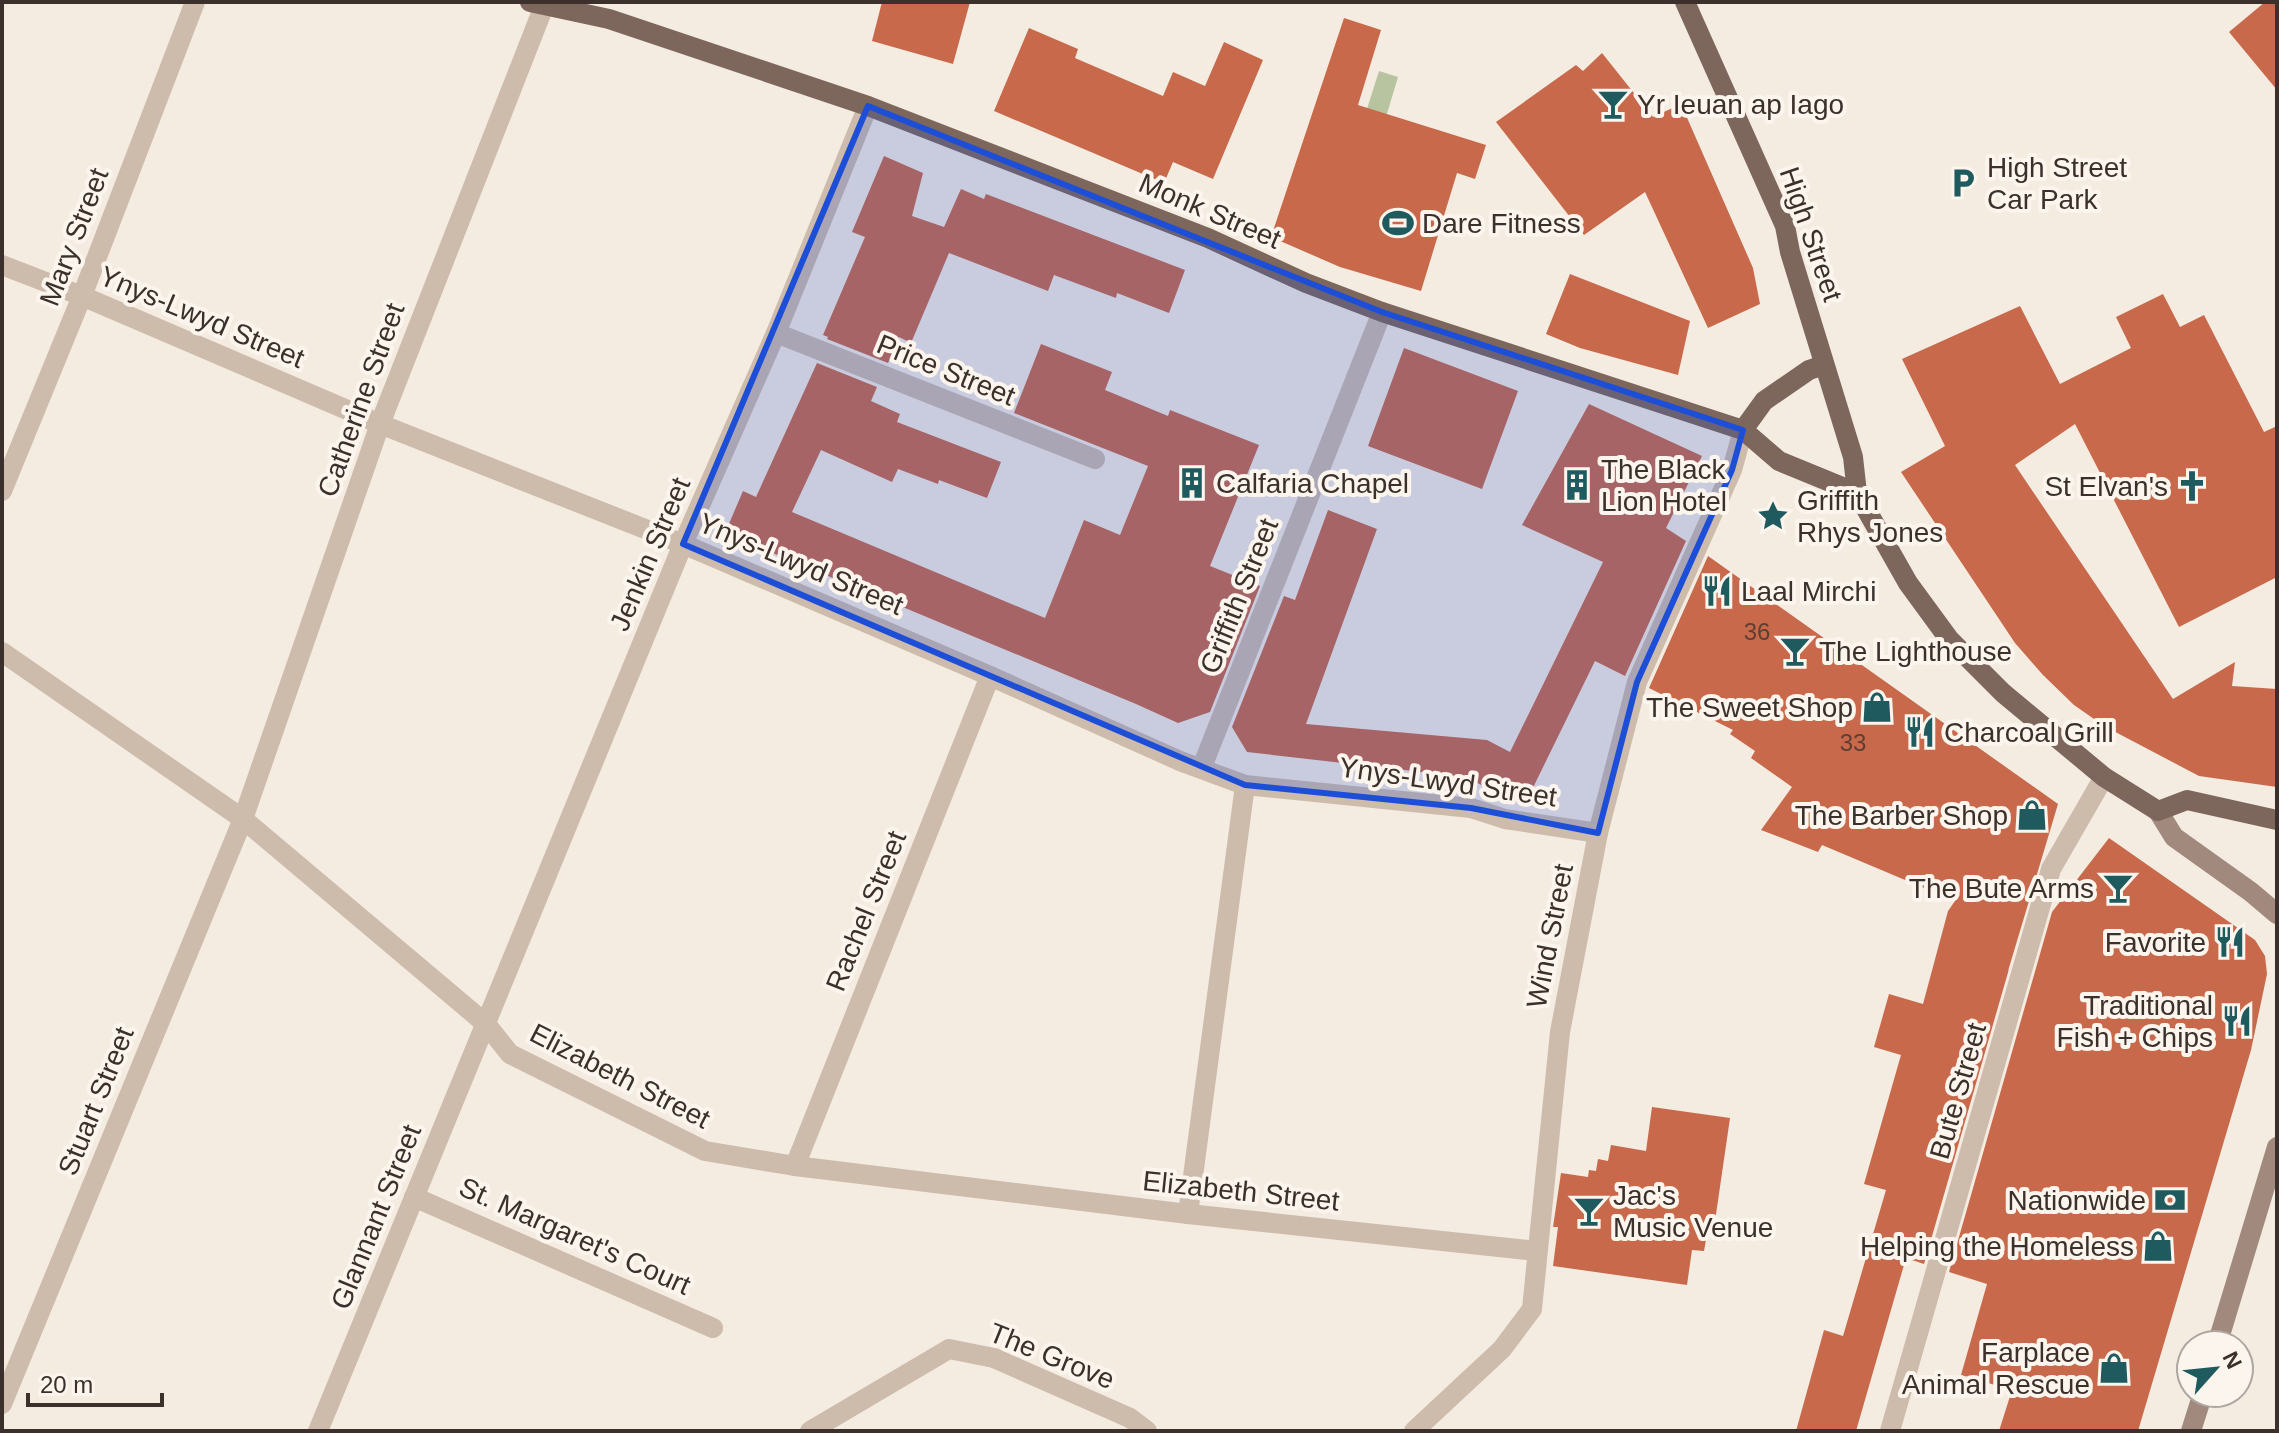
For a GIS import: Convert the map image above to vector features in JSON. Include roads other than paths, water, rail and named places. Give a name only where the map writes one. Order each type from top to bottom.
[{"type":"main road","name":"High Street","points":[[1685,2],[1785,226],[1790,252],[1853,457],[1857,493]]},
{"type":"main road","name":"Monk Street","points":[[537,4],[611,10],[1208,238],[1306,283],[1382,312],[1743,430],[1779,461],[1857,493]]},
{"type":"main road","points":[[1743,430],[1764,401],[1809,370],[1824,365]]},
{"type":"main road","points":[[1857,493],[1908,583],[1949,639],[2003,693],[2104,777],[2158,811],[2174,837],[2277,914]]},
{"type":"main road","points":[[2158,811],[2187,800],[2277,820]]},
{"type":"main road","points":[[2222,1329],[2277,1147]]},
{"type":"main road","points":[[2191,1431],[2198,1409]]},
{"type":"street","name":"Mary Street","points":[[2,491],[82,296],[195,2]]},
{"type":"street","name":"Catherine Street","points":[[243,819],[380,424],[537,4]]},
{"type":"street","name":"Jenkin Street","points":[[486,1024],[683,544],[776,333],[868,106]]},
{"type":"street","name":"Ynys-Lwyd Street","points":[[2,265],[82,296],[380,424],[683,544],[1180,761],[1245,785],[1471,808],[1505,819],[1598,833]]},
{"type":"street","name":"Griffith Street","points":[[1202,767],[1382,312]]},
{"type":"street","name":"Price Street","points":[[776,333],[1095,459]]},
{"type":"street","name":"Wind Street","points":[[1414,1431],[1502,1349],[1532,1309],[1560,1032],[1598,833],[1637,682],[1732,470],[1743,430]]},
{"type":"street","name":"Elizabeth Street","points":[[2,652],[243,819],[486,1024],[510,1054],[705,1151],[795,1166],[1188,1214],[1537,1251]]},
{"type":"street","name":"Rachel Street","points":[[795,1166],[990,676]]},
{"type":"street","name":"Bute Street","points":[[1890,1431],[2051,869],[2104,777]]},
{"type":"street","points":[[1188,1214],[1245,785]]},
{"type":"street","name":"Stuart Street","points":[[2,1404],[243,819]]},
{"type":"street","name":"Glannant Street","points":[[318,1431],[486,1024]]},
{"type":"street","name":"St. Margaret's Court","points":[[414,1197],[713,1328]]},
{"type":"street","name":"The Grove","points":[[810,1431],[949,1349],[994,1358],[1130,1418],[1147,1431]]},
{"type":"place","name":"Yr Ieuan ap Iago","points":[[1613,104]]},
{"type":"place","name":"High Street Car Park","points":[[1963,183]]},
{"type":"place","name":"Dare Fitness","points":[[1398,223]]},
{"type":"place","name":"Calfaria Chapel","points":[[1192,483]]},
{"type":"place","name":"The Black Lion Hotel","points":[[1577,485]]},
{"type":"place","name":"St Elvan's","points":[[2192,486]]},
{"type":"place","name":"Griffith Rhys Jones","points":[[1773,516]]},
{"type":"place","name":"Laal Mirchi","points":[[1717,591]]},
{"type":"place","name":"The Lighthouse","points":[[1795,651]]},
{"type":"place","name":"The Sweet Shop","points":[[1877,707]]},
{"type":"place","name":"Charcoal Grill","points":[[1920,732]]},
{"type":"place","name":"The Barber Shop","points":[[2032,815]]},
{"type":"place","name":"The Bute Arms","points":[[2118,888]]},
{"type":"place","name":"Favorite","points":[[2230,942]]},
{"type":"place","name":"Traditional Fish + Chips","points":[[2237,1021]]},
{"type":"place","name":"Nationwide","points":[[2170,1200]]},
{"type":"place","name":"Jac's Music Venue","points":[[1589,1211]]},
{"type":"place","name":"Helping the Homeless","points":[[2158,1246]]},
{"type":"place","name":"Farplace Animal Rescue","points":[[2114,1368]]}]
